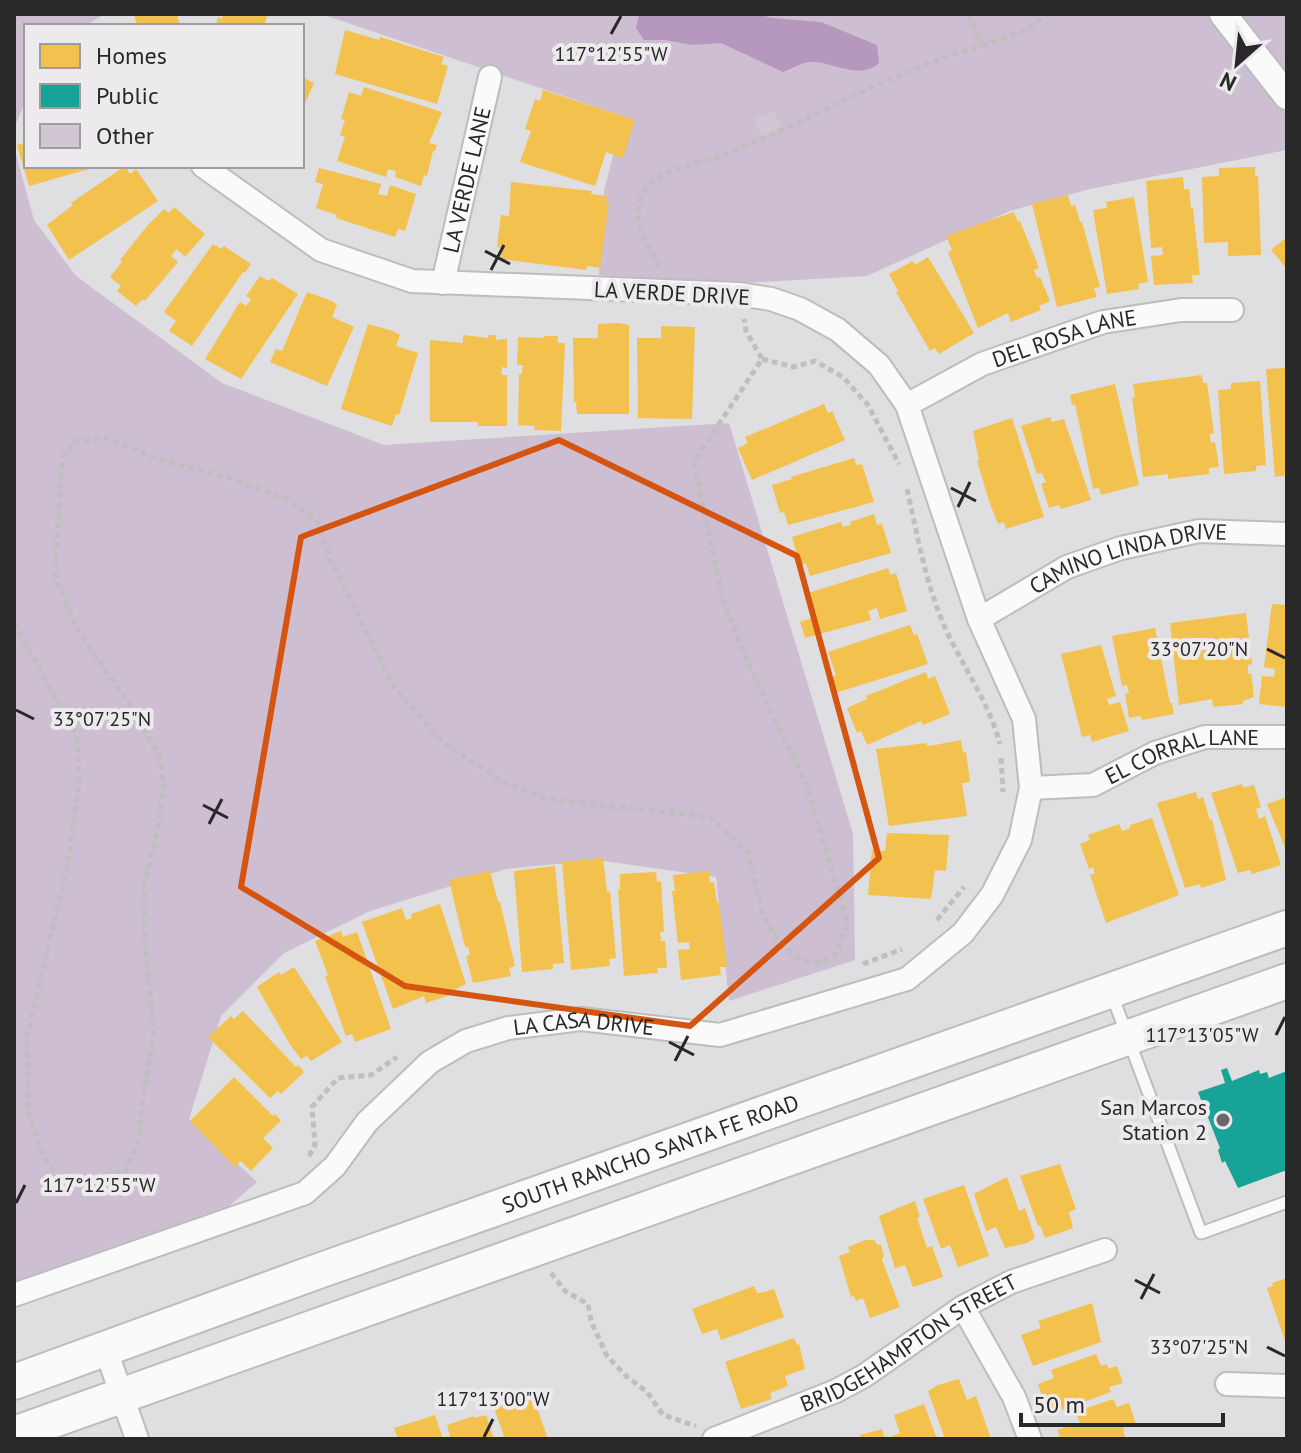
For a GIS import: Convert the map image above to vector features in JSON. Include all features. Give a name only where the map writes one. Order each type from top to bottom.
[{"type":"main road","name":"SOUTH RANCHO SANTA FE ROAD","points":[[14,1382],[1287,928]]},
{"type":"main road","points":[[14,1434],[1287,981]]},
{"type":"street","points":[[1223,14],[1287,96]]},
{"type":"street","name":"LA VERDE LANE","points":[[443,283],[490,77]]},
{"type":"street","name":"LA VERDE DRIVE","points":[[206,168],[321,250],[412,281],[738,294],[771,299],[800,309],[838,330],[879,365],[907,405],[979,619]]},
{"type":"street","name":"DEL ROSA LANE","points":[[907,405],[982,364],[1103,322],[1181,310],[1232,310]]},
{"type":"street","name":"CAMINO LINDA DRIVE","points":[[979,619],[1067,567],[1121,548],[1199,531],[1287,534]]},
{"type":"street","name":"LA CASA DRIVE","points":[[14,1295],[305,1193],[335,1166],[367,1122],[430,1062],[466,1041],[508,1028],[581,1019],[720,1035],[907,979],[963,933],[992,895],[1020,840],[1031,788],[1024,719],[979,619]]},
{"type":"street","name":"EL CORRAL LANE","points":[[1031,788],[1093,785],[1155,753],[1205,737],[1287,737]]},
{"type":"street","name":"BRIDGEHAMPTON STREET","points":[[706,1433],[836,1391],[864,1376],[963,1307],[1011,1282],[1105,1250]]},
{"type":"street","points":[[963,1307],[1014,1397],[1030,1439]]},
{"type":"street","points":[[106,1350],[137,1439]]},
{"type":"street","points":[[1227,1384],[1287,1386]]},
{"type":"lane","points":[[1111,991],[1201,1233],[1287,1202]]},
{"type":"path","points":[[969,14],[982,46]]},
{"type":"path","points":[[676,292],[638,225],[642,195],[662,174],[702,163],[777,134],[900,74],[1021,32],[1049,14]]},
{"type":"path","points":[[738,294],[746,331],[762,359],[794,367],[815,361],[843,377],[868,405],[904,474]]},
{"type":"path","points":[[14,623],[77,737],[79,782],[68,863],[27,1036],[28,1112],[44,1157],[55,1173],[80,1183],[125,1171],[139,1139],[154,1034],[145,943],[144,885],[158,827],[164,784],[159,756],[130,705],[76,628],[55,575],[62,458],[75,442],[108,438],[160,460],[230,478],[287,499],[316,520],[351,604],[394,687],[444,744],[505,783],[548,799],[710,817],[748,853],[763,914],[781,945],[797,957],[819,963],[836,954],[848,924],[805,781],[753,674],[723,601],[694,462],[762,359]]},
{"type":"path","points":[[907,488],[928,586],[948,634],[979,688],[1000,742],[1004,801]]},
{"type":"path","points":[[926,930],[972,877]]},
{"type":"path","points":[[852,969],[905,948]]},
{"type":"path","points":[[305,1164],[315,1145],[312,1107],[338,1078],[371,1075],[408,1050]]},
{"type":"path","points":[[551,1272],[565,1291],[588,1304],[591,1321],[607,1356],[647,1392],[663,1415],[706,1433]]},
{"type":"highlighted area","points":[[559,440],[797,556],[879,858],[690,1026],[405,986],[241,887],[301,537]]},
{"type":"shaded area","points":[[14,14],[105,14],[88,24],[24,24],[24,105],[14,128]]},
{"type":"shaded area","points":[[321,14],[1287,14],[1287,150],[1090,189],[1010,211],[867,276],[689,286],[599,275],[604,191],[623,116]]},
{"type":"shaded area","points":[[639,14],[757,14],[821,22],[877,45],[879,63],[872,68],[856,70],[810,62],[783,72],[721,43],[692,45],[644,40],[636,28]]},
{"type":"shaded area","points":[[14,147],[34,220],[76,276],[222,383],[384,445],[729,423],[853,834],[855,960],[729,1001],[716,877],[597,860],[506,869],[370,911],[284,953],[221,1016],[189,1119],[257,1182],[221,1213],[14,1285]]},
{"type":"building: Homes","points":[[134,14],[177,14],[180,24],[136,24]]},
{"type":"building: Homes","points":[[223,14],[268,14],[265,24],[216,24],[218,17],[222,19]]},
{"type":"building: Homes","points":[[345,30],[379,40],[380,37],[444,57],[441,64],[448,66],[437,104],[335,74]]},
{"type":"building: Homes","points":[[304,78],[314,83],[304,106]]},
{"type":"building: Homes","points":[[364,87],[442,112],[429,143],[437,145],[421,186],[395,177],[396,171],[388,169],[386,177],[337,161],[345,137],[340,135],[345,120],[341,119],[349,92],[361,96]]},
{"type":"building: Homes","points":[[543,90],[635,120],[623,158],[606,152],[595,186],[520,162],[531,131],[525,129],[535,99],[540,101]]},
{"type":"building: Homes","points":[[24,143],[24,168],[92,168],[29,186],[17,145]]},
{"type":"building: Homes","points":[[1255,167],[1261,255],[1228,256],[1228,242],[1204,243],[1202,177],[1219,176],[1219,168]]},
{"type":"building: Homes","points":[[122,168],[126,168],[130,174],[136,169],[158,201],[69,260],[47,225],[73,205],[71,203]]},
{"type":"building: Homes","points":[[319,168],[381,184],[378,194],[387,196],[390,185],[416,194],[405,231],[398,229],[395,237],[336,218],[337,215],[316,208],[323,184],[315,182]]},
{"type":"building: Homes","points":[[1183,177],[1184,189],[1189,189],[1193,208],[1200,275],[1192,275],[1193,283],[1154,285],[1151,256],[1163,255],[1162,247],[1151,248],[1146,181]]},
{"type":"building: Homes","points":[[511,182],[592,191],[591,194],[607,196],[606,203],[609,203],[600,268],[587,266],[586,270],[501,259],[502,248],[497,247],[501,215],[509,216]]},
{"type":"building: Homes","points":[[1068,195],[1071,206],[1075,205],[1082,222],[1100,287],[1094,288],[1097,297],[1057,307],[1032,204]]},
{"type":"building: Homes","points":[[1134,197],[1148,282],[1138,284],[1139,289],[1107,294],[1093,210],[1107,208],[1106,202]]},
{"type":"building: Homes","points":[[174,207],[205,234],[185,257],[177,249],[171,256],[178,262],[145,301],[143,299],[136,306],[117,291],[121,286],[110,277],[148,225],[164,209],[169,213]]},
{"type":"building: Homes","points":[[1014,212],[1039,268],[1034,270],[1037,278],[1040,277],[1050,301],[1039,306],[1041,310],[1011,322],[1008,313],[978,328],[948,252],[952,250],[946,236]]},
{"type":"building: Homes","points":[[1287,237],[1287,269],[1271,250]]},
{"type":"building: Homes","points":[[213,244],[221,249],[224,246],[251,264],[192,346],[169,331],[176,321],[164,312]]},
{"type":"building: Homes","points":[[928,257],[974,333],[939,354],[935,348],[930,351],[889,274]]},
{"type":"building: Homes","points":[[260,276],[269,281],[272,278],[298,294],[241,379],[205,359],[240,302],[246,306],[251,299],[246,296]]},
{"type":"building: Homes","points":[[307,292],[332,301],[337,305],[332,317],[354,327],[327,386],[270,362],[276,349],[282,351]]},
{"type":"building: Homes","points":[[368,324],[400,335],[396,346],[418,353],[399,415],[396,414],[392,426],[341,409]]},
{"type":"building: Homes","points":[[598,324],[629,325],[629,414],[577,414],[573,338],[598,338]]},
{"type":"building: Homes","points":[[661,326],[695,327],[692,419],[638,418],[637,338],[661,338]]},
{"type":"building: Homes","points":[[463,335],[488,338],[489,335],[496,335],[496,340],[507,339],[507,368],[502,367],[502,375],[507,375],[507,426],[478,426],[478,422],[430,422],[430,340],[463,343]]},
{"type":"building: Homes","points":[[558,336],[558,343],[565,343],[561,431],[534,430],[535,426],[518,425],[519,374],[522,374],[523,365],[517,365],[518,337]]},
{"type":"building: Homes","points":[[1285,368],[1287,475],[1275,477],[1266,369]]},
{"type":"building: Homes","points":[[1202,375],[1203,383],[1207,383],[1214,433],[1210,434],[1211,443],[1215,442],[1219,467],[1209,468],[1209,474],[1168,479],[1168,474],[1143,477],[1132,398],[1135,397],[1133,384]]},
{"type":"building: Homes","points":[[1260,381],[1266,465],[1256,466],[1256,471],[1224,474],[1218,390],[1231,389],[1231,383]]},
{"type":"building: Homes","points":[[1115,384],[1139,485],[1101,495],[1099,488],[1093,489],[1075,404],[1072,405],[1070,395]]},
{"type":"building: Homes","points":[[824,404],[828,413],[832,411],[845,440],[752,480],[738,448],[748,443],[745,437]]},
{"type":"building: Homes","points":[[1050,417],[1052,422],[1064,419],[1091,500],[1061,509],[1059,505],[1049,508],[1041,484],[1046,482],[1042,473],[1037,474],[1021,426]]},
{"type":"building: Homes","points":[[1012,418],[1044,517],[1006,529],[1004,522],[998,524],[990,504],[977,461],[973,431]]},
{"type":"building: Homes","points":[[854,458],[856,465],[862,464],[874,502],[788,525],[784,512],[780,513],[772,485]]},
{"type":"building: Homes","points":[[874,514],[877,525],[882,524],[891,553],[810,576],[806,563],[800,565],[792,537],[841,522],[843,527],[851,525],[850,522]]},
{"type":"building: Homes","points":[[888,568],[890,575],[896,573],[907,611],[880,619],[877,608],[868,611],[871,620],[805,638],[800,622],[812,618],[805,594]]},
{"type":"building: Homes","points":[[1272,604],[1287,605],[1287,707],[1259,704],[1262,676],[1274,677],[1275,669],[1264,667]]},
{"type":"building: Homes","points":[[1246,613],[1252,664],[1248,665],[1248,674],[1251,673],[1254,697],[1243,701],[1243,704],[1213,707],[1212,699],[1179,705],[1170,623]]},
{"type":"building: Homes","points":[[910,625],[914,635],[917,634],[928,664],[832,694],[827,678],[836,675],[828,652]]},
{"type":"building: Homes","points":[[1155,628],[1174,714],[1142,720],[1141,716],[1129,718],[1125,694],[1129,693],[1127,685],[1122,686],[1112,636]]},
{"type":"building: Homes","points":[[1101,645],[1116,696],[1107,699],[1109,705],[1120,702],[1129,731],[1092,742],[1090,735],[1082,737],[1061,654]]},
{"type":"building: Homes","points":[[926,672],[928,679],[935,676],[950,714],[923,725],[921,721],[867,745],[861,731],[857,733],[847,708],[867,699],[866,696]]},
{"type":"building: Homes","points":[[961,740],[970,782],[962,783],[967,816],[889,826],[876,749]]},
{"type":"building: Homes","points":[[1242,784],[1243,788],[1254,785],[1261,807],[1256,809],[1259,819],[1265,816],[1281,865],[1252,874],[1250,870],[1238,873],[1211,793]]},
{"type":"building: Homes","points":[[1196,792],[1198,799],[1203,797],[1212,819],[1226,880],[1201,888],[1200,884],[1185,888],[1157,803]]},
{"type":"building: Homes","points":[[1287,797],[1287,852],[1267,804]]},
{"type":"building: Homes","points":[[1152,818],[1179,895],[1106,923],[1090,875],[1095,873],[1093,867],[1089,869],[1080,844],[1090,840],[1088,835],[1119,824],[1122,831]]},
{"type":"building: Homes","points":[[887,833],[949,835],[946,871],[935,870],[931,899],[868,895],[872,850],[885,851]]},
{"type":"building: Homes","points":[[603,858],[607,892],[610,891],[616,958],[609,959],[610,966],[571,970],[562,862]]},
{"type":"building: Homes","points":[[555,866],[564,963],[553,964],[553,969],[522,972],[514,871]]},
{"type":"building: Homes","points":[[490,871],[515,966],[509,968],[511,976],[473,983],[466,956],[470,955],[468,947],[465,947],[449,880]]},
{"type":"building: Homes","points":[[709,871],[719,903],[727,967],[720,967],[721,975],[681,980],[678,950],[690,949],[689,942],[678,943],[673,875]]},
{"type":"building: Homes","points":[[656,872],[657,882],[661,881],[664,932],[660,932],[661,941],[665,941],[667,968],[657,968],[658,973],[624,976],[618,890],[620,874]]},
{"type":"building: Homes","points":[[440,904],[466,984],[454,990],[456,993],[426,1003],[424,996],[393,1009],[362,922],[402,908],[406,920],[412,918],[411,914]]},
{"type":"building: Homes","points":[[341,931],[343,937],[357,932],[391,1029],[355,1042],[352,1034],[346,1036],[315,941]]},
{"type":"building: Homes","points":[[294,967],[342,1042],[311,1061],[307,1056],[301,1059],[289,1043],[257,987],[279,972],[281,975]]},
{"type":"building: Homes","points":[[243,1011],[304,1072],[281,1094],[278,1091],[270,1098],[208,1037],[231,1016],[234,1019]]},
{"type":"building: Homes","points":[[234,1077],[281,1121],[263,1138],[273,1148],[251,1171],[241,1161],[235,1167],[190,1121]]},
{"type":"building: Homes","points":[[1060,1164],[1076,1209],[1069,1212],[1073,1228],[1045,1238],[1020,1176]]},
{"type":"building: Homes","points":[[1007,1177],[1019,1211],[1025,1208],[1035,1238],[1005,1248],[996,1227],[986,1231],[974,1194]]},
{"type":"building: Homes","points":[[964,1185],[989,1256],[958,1267],[950,1245],[941,1249],[923,1199]]},
{"type":"building: Homes","points":[[915,1201],[927,1248],[932,1246],[943,1277],[913,1287],[905,1265],[895,1268],[879,1216]]},
{"type":"building: Homes","points":[[875,1240],[876,1244],[881,1245],[882,1260],[900,1307],[870,1318],[863,1298],[856,1301],[854,1296],[851,1297],[839,1256],[850,1252],[848,1247]]},
{"type":"building: Homes","points":[[1287,1278],[1287,1344],[1286,1344],[1267,1288]]},
{"type":"building: Homes","points":[[754,1286],[757,1293],[774,1289],[784,1317],[721,1340],[717,1329],[702,1334],[692,1309]]},
{"type":"building: Homes","points":[[1092,1303],[1101,1342],[1033,1366],[1021,1335],[1041,1328],[1038,1321]]},
{"type":"building: Homes","points":[[794,1338],[799,1344],[805,1369],[785,1376],[788,1386],[770,1393],[772,1399],[741,1409],[725,1362]]},
{"type":"building: Homes","points":[[1096,1354],[1101,1366],[1107,1364],[1108,1369],[1117,1366],[1123,1383],[1109,1387],[1111,1392],[1048,1412],[1038,1384],[1054,1378],[1051,1370]]},
{"type":"building: Homes","points":[[959,1379],[967,1400],[976,1396],[991,1439],[945,1439],[928,1391]]},
{"type":"building: Homes","points":[[518,1393],[519,1398],[532,1394],[548,1439],[505,1439],[493,1405]]},
{"type":"building: Homes","points":[[1113,1399],[1117,1407],[1129,1403],[1136,1424],[1123,1428],[1125,1437],[1061,1439],[1057,1430],[1080,1423],[1076,1412]]},
{"type":"building: Homes","points":[[924,1404],[937,1439],[893,1439],[892,1436],[900,1433],[894,1415]]},
{"type":"building: Homes","points":[[435,1415],[443,1439],[398,1439],[394,1428]]},
{"type":"building: Homes","points":[[486,1415],[494,1439],[451,1439],[447,1425]]},
{"type":"building: Homes","points":[[882,1429],[885,1439],[861,1439],[860,1435]]},
{"type":"building: Public","points":[[1227,1068],[1232,1081],[1259,1070],[1260,1074],[1267,1072],[1269,1078],[1287,1071],[1287,1170],[1238,1188],[1225,1161],[1222,1163],[1220,1148],[1198,1092],[1225,1083],[1221,1070]]},
{"type":"building: Other","points":[[774,111],[781,128],[761,136],[754,119]]},
{"type":"place","name":"San Marcos Station 2","points":[[1223,1120]]}]
